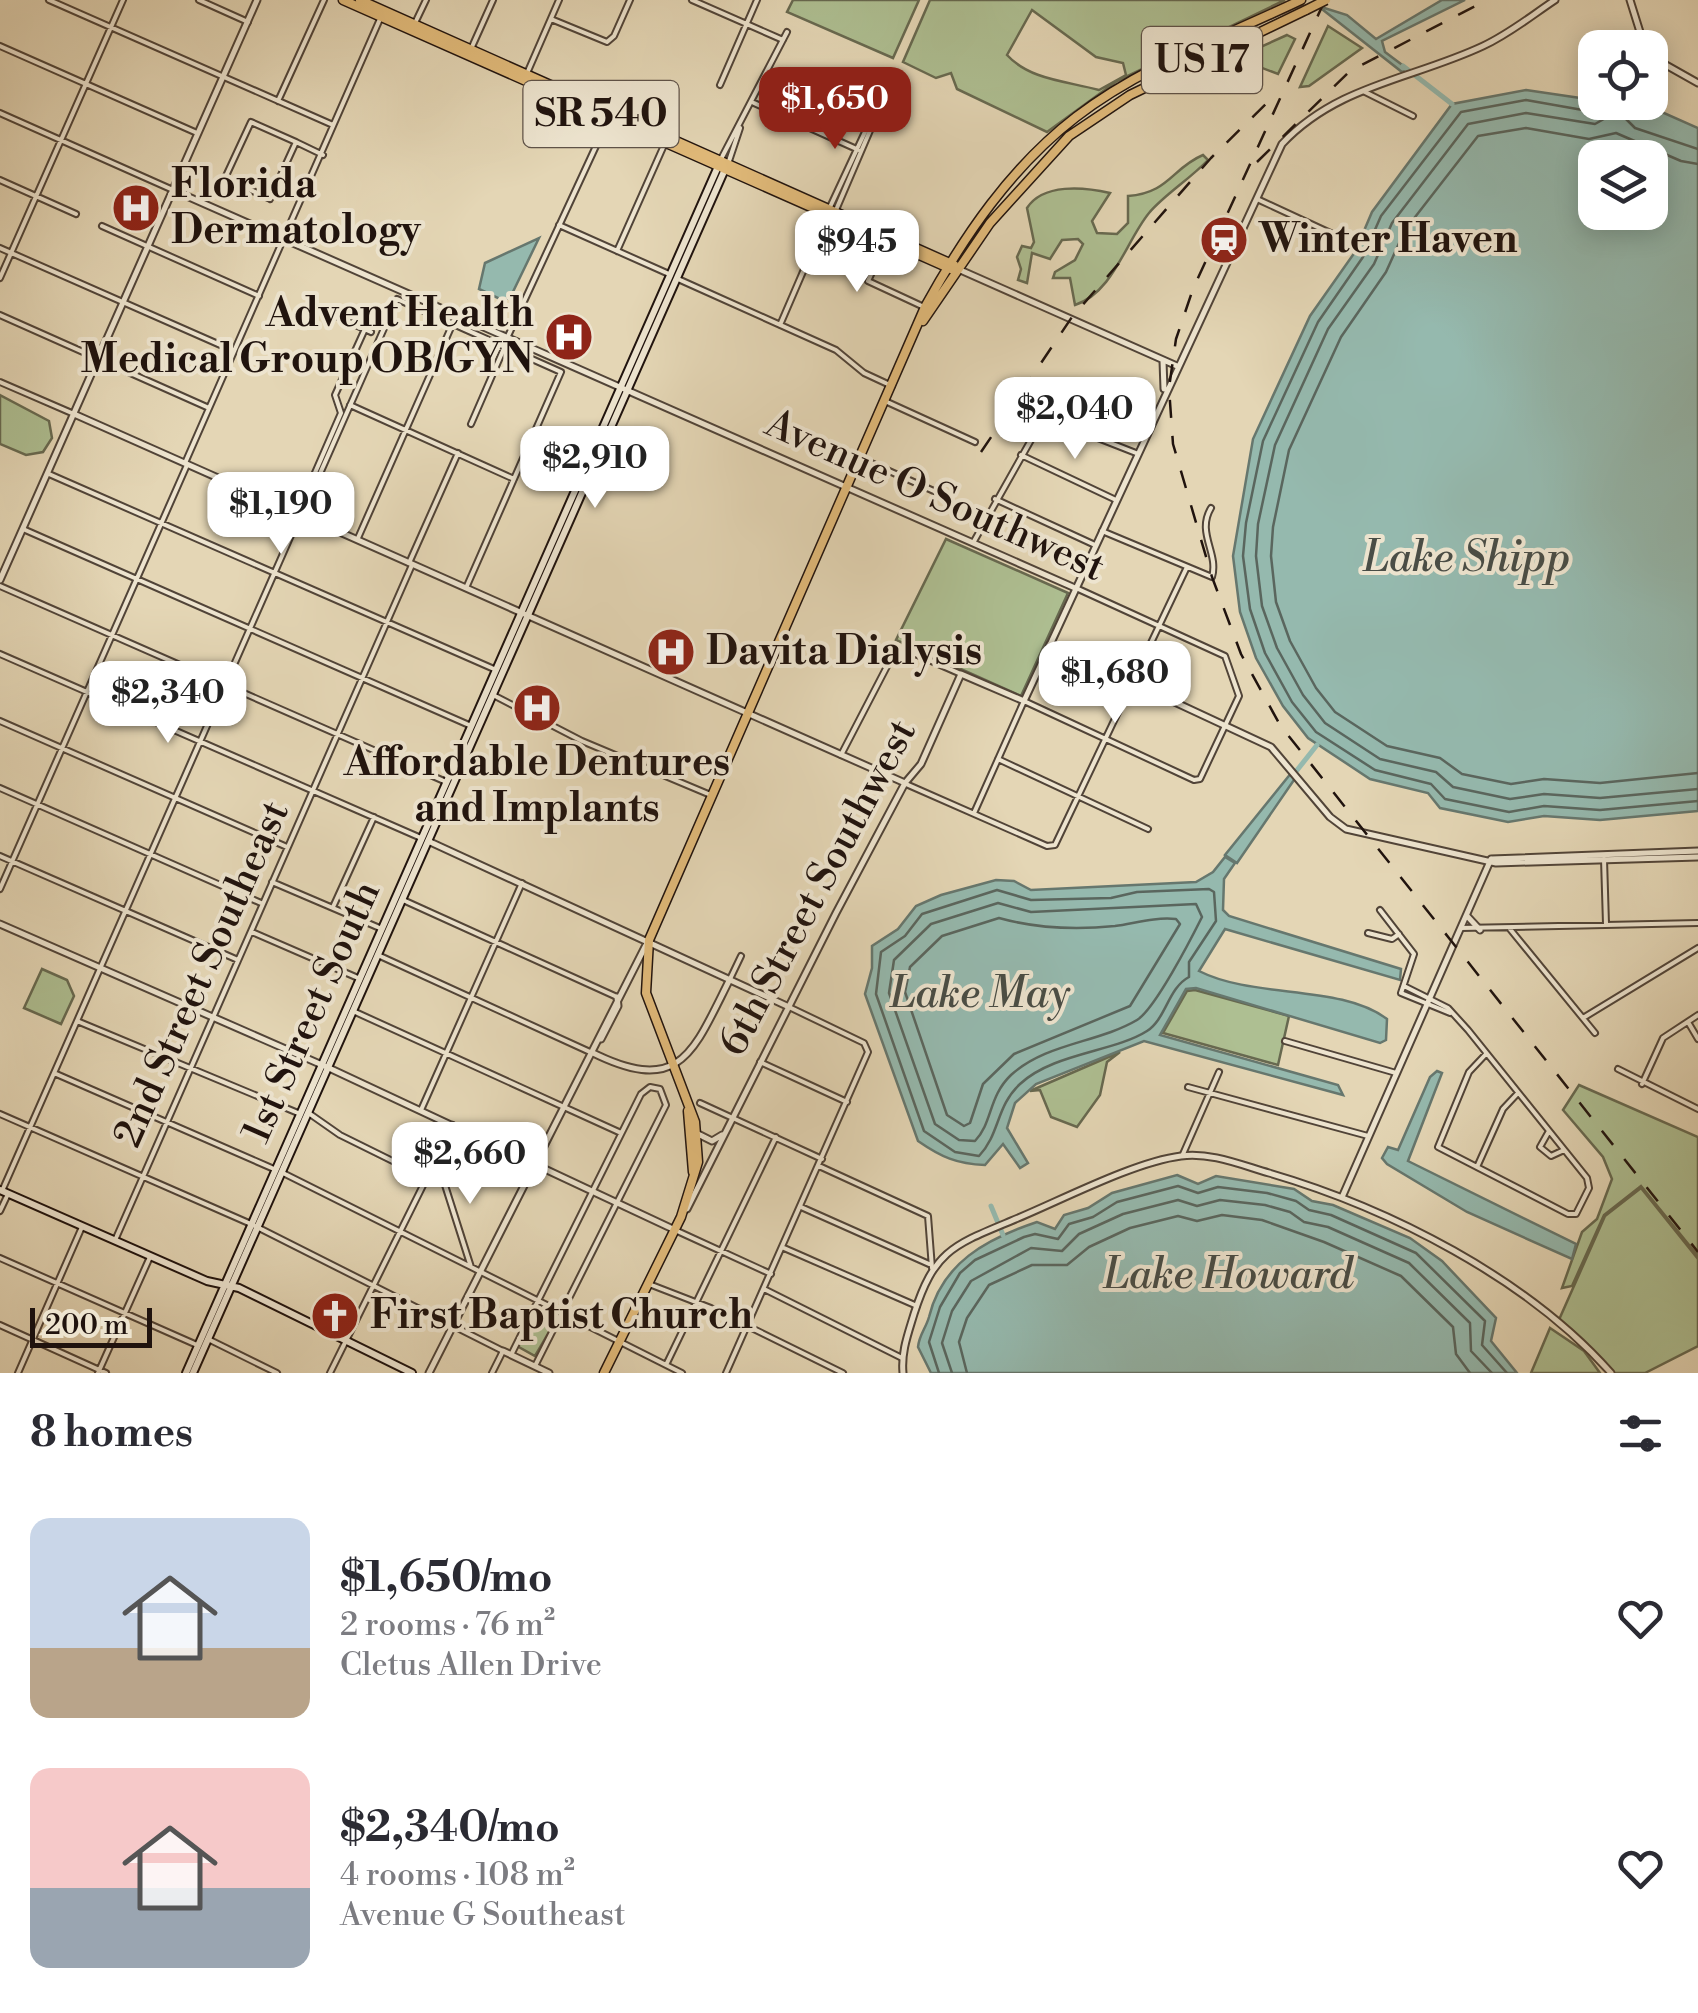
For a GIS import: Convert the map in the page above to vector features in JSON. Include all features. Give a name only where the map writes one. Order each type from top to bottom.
[{"type":"main road","name":"SR 540","points":[[343,0],[358,2],[952,267]]},
{"type":"main road","name":"US 17","points":[[920,324],[924,307],[1022,167],[1078,116],[1124,86],[1301,0]]},
{"type":"main road","name":"US 17","points":[[681,1217],[693,1176],[697,1134],[646,993],[649,940],[920,324],[952,267],[1015,192],[1084,125],[1141,90],[1326,0]]},
{"type":"main road","name":"SR 540","points":[[413,27],[446,46],[498,61],[609,118],[640,128]]},
{"type":"main road","points":[[464,65],[471,53]]},
{"type":"main road","name":"1st Street South","points":[[228,1287],[624,389],[640,340],[723,164]]},
{"type":"main road","name":"SR 540","points":[[831,211],[886,242],[952,267]]},
{"type":"main road","name":"1st Street South","points":[[624,389],[640,365],[673,276]]},
{"type":"main road","points":[[640,340],[640,365]]},
{"type":"main road","name":"1st Street South","points":[[475,727],[493,694],[499,672]]},
{"type":"main road","name":"US 17","points":[[688,1108],[693,1176]]},
{"type":"main road","points":[[3,1192],[228,1287],[412,1373]]},
{"type":"main road","name":"6th Street Southwest","points":[[604,1373],[681,1217]]},
{"type":"main road","points":[[201,1347],[208,1339],[228,1287]]},
{"type":"main road","points":[[190,1373],[228,1287]]},
{"type":"street","points":[[49,0],[333,125]]},
{"type":"street","points":[[0,278],[124,0]]},
{"type":"street","points":[[199,0],[248,22]]},
{"type":"street","points":[[257,0],[0,583],[450,783]]},
{"type":"street","points":[[278,101],[324,0]]},
{"type":"street","points":[[413,27],[426,0]]},
{"type":"street","points":[[471,53],[493,0]]},
{"type":"street","points":[[526,77],[559,0]]},
{"type":"street","points":[[551,19],[606,42],[614,36],[630,0]]},
{"type":"street","points":[[692,0],[785,36],[723,164]]},
{"type":"street","points":[[720,85],[756,0]]},
{"type":"street","points":[[974,813],[1274,158],[1292,134],[1361,90],[1486,45],[1555,0]]},
{"type":"street","points":[[1630,0],[1639,30]]},
{"type":"street","points":[[0,888],[383,14]]},
{"type":"street","points":[[0,46],[199,133]]},
{"type":"street","points":[[1668,66],[1698,83]]},
{"type":"street","points":[[1361,90],[1413,116]]},
{"type":"street","points":[[754,103],[858,149]]},
{"type":"street","points":[[0,113],[174,190]]},
{"type":"street","points":[[471,424],[609,118]]},
{"type":"street","points":[[780,325],[871,119],[858,149]]},
{"type":"street","points":[[296,142],[270,199],[225,178],[251,122],[296,142],[323,155]]},
{"type":"street","points":[[617,250],[666,139]]},
{"type":"street","points":[[0,180],[76,214]]},
{"type":"street","name":"Avenue O Southwest","points":[[174,190],[506,342],[624,389],[1220,653],[1228,659],[1240,696],[1226,725]]},
{"type":"street","points":[[1255,198],[1339,237]]},
{"type":"street","points":[[558,224],[836,350],[864,373],[892,386]]},
{"type":"street","points":[[102,226],[259,296]]},
{"type":"street","points":[[886,242],[868,282],[924,307]]},
{"type":"street","points":[[0,248],[234,351]]},
{"type":"street","points":[[952,267],[1177,366]]},
{"type":"street","points":[[315,484],[398,299],[506,342],[561,372],[466,588]]},
{"type":"street","points":[[0,1210],[3,1192],[148,853],[275,573],[341,413],[334,395],[368,331],[312,305],[303,324]]},
{"type":"street","points":[[0,315],[209,408]]},
{"type":"street","points":[[357,540],[453,323]]},
{"type":"street","points":[[1161,358],[1164,394]]},
{"type":"street","points":[[0,382],[841,756],[1054,846],[1187,567]]},
{"type":"street","points":[[885,401],[976,442]]},
{"type":"street","points":[[350,405],[514,478]]},
{"type":"street","points":[[973,543],[994,499],[1044,417],[1136,454]]},
{"type":"street","name":"2nd Street Southeast","points":[[115,1241],[458,453]]},
{"type":"street","points":[[1020,454],[1116,500]]},
{"type":"street","points":[[860,458],[945,496]]},
{"type":"street","points":[[48,473],[499,672]]},
{"type":"street","points":[[994,499],[1096,545]]},
{"type":"street","points":[[1102,530],[1207,577],[1214,573],[1203,524],[1211,508]]},
{"type":"street","points":[[23,529],[475,727]]},
{"type":"street","points":[[1050,644],[1271,747],[1337,823],[1364,834],[1514,863],[1698,854]]},
{"type":"street","points":[[841,756],[898,650],[1024,701],[1198,780],[1226,725]]},
{"type":"street","points":[[0,654],[649,940],[864,1044],[868,1052],[847,1103],[726,1373]]},
{"type":"street","name":"6th Street Southwest","points":[[681,1217],[905,783],[921,764],[961,674]]},
{"type":"street","points":[[493,694],[582,742],[713,796]]},
{"type":"street","points":[[0,721],[288,848]]},
{"type":"street","points":[[998,759],[1148,829]]},
{"type":"street","points":[[0,788],[262,903]]},
{"type":"street","points":[[333,907],[374,817]]},
{"type":"street","points":[[0,856],[238,960]]},
{"type":"street","points":[[1604,857],[1606,926]]},
{"type":"street","points":[[1342,1196],[1491,859]]},
{"type":"street","points":[[272,882],[385,930]]},
{"type":"street","points":[[422,1110],[522,883]]},
{"type":"street","points":[[399,898],[617,997]]},
{"type":"street","points":[[1380,910],[1415,959],[1401,993],[1428,1001]]},
{"type":"street","points":[[1467,916],[1480,930]]},
{"type":"street","points":[[1461,928],[1698,923]]},
{"type":"street","points":[[0,924],[453,1124],[771,1274]]},
{"type":"street","points":[[1510,929],[1595,1033]]},
{"type":"street","points":[[250,932],[363,980]]},
{"type":"street","points":[[1368,933],[1392,939],[1398,934]]},
{"type":"street","points":[[429,1373],[649,940]]},
{"type":"street","points":[[1583,1018],[1698,948]]},
{"type":"street","points":[[375,953],[634,1071],[650,1072],[672,1065],[693,1049],[741,956]]},
{"type":"street","points":[[1404,986],[1451,1012],[1486,1054],[1549,1131],[1589,1182],[1576,1214],[1568,1214],[1443,1152],[1438,1141],[1469,1072],[1486,1054]]},
{"type":"street","points":[[350,1010],[621,1133]]},
{"type":"street","points":[[1642,1084],[1663,1038],[1698,1015]]},
{"type":"street","points":[[76,1020],[304,1114],[427,1178]]},
{"type":"street","points":[[1688,1022],[1698,1038]]},
{"type":"street","points":[[1285,1041],[1396,1073]]},
{"type":"street","points":[[760,1062],[847,1103]]},
{"type":"street","points":[[1618,1069],[1698,1109]]},
{"type":"street","points":[[54,1072],[279,1171],[682,1373]]},
{"type":"street","points":[[1182,1156],[1219,1072]]},
{"type":"street","points":[[1188,1087],[1368,1136]]},
{"type":"street","points":[[511,1354],[621,1133],[647,1089],[660,1089],[666,1096],[666,1105],[535,1366]]},
{"type":"street","points":[[1476,1169],[1504,1109],[1518,1093]]},
{"type":"street","points":[[700,1103],[822,1159]]},
{"type":"street","points":[[0,1114],[254,1226],[545,1372]]},
{"type":"street","points":[[330,1373],[453,1124]]},
{"type":"street","points":[[697,1134],[712,1142],[727,1129]]},
{"type":"street","points":[[1549,1131],[1540,1147],[1551,1156],[1564,1150]]},
{"type":"street","points":[[666,1365],[776,1137]]},
{"type":"street","points":[[930,1266],[960,1242],[1182,1156],[1228,1161],[1332,1192],[1396,1219],[1503,1282],[1611,1373]]},
{"type":"street","points":[[437,1160],[472,1268]]},
{"type":"street","points":[[819,1166],[928,1216],[930,1266],[902,1358],[903,1373]]},
{"type":"street","points":[[1332,1192],[1348,1181]]},
{"type":"street","points":[[800,1206],[930,1266]]},
{"type":"street","points":[[18,1373],[82,1227]]},
{"type":"street","points":[[782,1247],[917,1306]]},
{"type":"street","points":[[99,1372],[150,1257]]},
{"type":"street","points":[[0,1258],[201,1347]]},
{"type":"street","points":[[649,1284],[697,1302],[842,1373]]},
{"type":"street","points":[[764,1289],[902,1358]]},
{"type":"street","points":[[0,1326],[106,1373]]},
{"type":"street","points":[[208,1339],[277,1373]]},
{"type":"street","points":[[492,1373],[503,1351]]},
{"type":"green space","points":[[793,0],[919,0],[893,58],[787,12]]},
{"type":"green space","points":[[930,0],[1285,0],[1117,81],[1047,132],[957,89],[951,73],[936,78],[903,62]],"holes":[[[1032,10],[1096,57],[1123,63],[1126,75],[1099,90],[1038,75],[1007,55]]]},
{"type":"green space","points":[[1328,26],[1362,48],[1309,86],[1300,87]]},
{"type":"green space","points":[[1287,35],[1295,39],[1278,74],[1236,58]]},
{"type":"green space","points":[[1203,155],[1208,160],[1149,213],[1109,278],[1088,299],[1075,305],[1070,278],[1053,278],[1055,272],[1075,260],[1083,244],[1078,239],[1062,240],[1050,259],[1032,253],[1027,283],[1018,280],[1021,269],[1017,257],[1022,246],[1031,248],[1034,242],[1027,208],[1034,200],[1065,189],[1110,193],[1092,221],[1097,233],[1117,234],[1128,223],[1128,196],[1153,190]]},
{"type":"green space","points":[[0,395],[49,421],[52,438],[43,452],[26,455],[0,444]]},
{"type":"green space","points":[[946,539],[1068,593],[1021,696],[896,640]]},
{"type":"green space","points":[[42,969],[67,980],[74,996],[61,1024],[24,1008]]},
{"type":"green space","points":[[1187,991],[1289,1016],[1278,1065],[1163,1033]]},
{"type":"green space","points":[[1120,1052],[1107,1062],[1100,1095],[1077,1127],[1051,1117],[1040,1090],[1030,1091]]},
{"type":"green space","points":[[1579,1085],[1698,1137],[1698,1256],[1641,1186],[1604,1215],[1572,1286],[1562,1288],[1582,1232],[1597,1219],[1612,1179],[1603,1157],[1563,1110]]},
{"type":"green space","points":[[1641,1188],[1698,1259],[1698,1346],[1645,1373],[1614,1373],[1558,1322],[1605,1216]]},
{"type":"green space","points":[[538,1305],[558,1317],[535,1356],[517,1346]]},
{"type":"green space","points":[[1550,1328],[1584,1351],[1600,1373],[1531,1373]]},
{"type":"water","points":[[1442,0],[1465,0],[1382,41],[1385,52],[1409,70],[1402,72],[1318,6],[1347,15],[1376,39]]},
{"type":"water","name":"Lake Shipp","points":[[1526,90],[1578,98],[1578,120],[1668,120],[1668,115],[1698,128],[1698,811],[1600,820],[1544,816],[1508,822],[1440,808],[1428,793],[1370,779],[1308,738],[1283,706],[1256,658],[1240,612],[1233,556],[1253,439],[1310,316],[1355,252],[1372,212],[1452,104]]},
{"type":"water","points":[[539,238],[510,298],[502,300],[479,289],[485,263]]},
{"type":"water","points":[[1292,772],[1296,777],[1237,863],[1225,855]]},
{"type":"water","name":"Lake May","points":[[1225,857],[1235,863],[1224,879],[1223,910],[1229,916],[1401,969],[1400,980],[1225,929],[1199,971],[1221,980],[1322,996],[1368,1008],[1387,1019],[1386,1040],[1380,1043],[1196,988],[1186,989],[1160,1035],[1338,1085],[1343,1095],[1144,1041],[1036,1084],[1015,1103],[1007,1128],[1028,1163],[1020,1168],[1003,1144],[985,1165],[950,1159],[918,1141],[865,994],[872,968],[872,946],[898,929],[916,906],[996,880],[1014,881],[1031,890],[1196,882],[1213,872]]},
{"type":"water","points":[[1437,1071],[1442,1073],[1408,1161],[1576,1244],[1572,1259],[1467,1212],[1382,1158],[1388,1147],[1398,1150],[1430,1077]]},
{"type":"water","name":"Lake Howard","points":[[1177,1175],[1198,1184],[1216,1176],[1294,1189],[1312,1201],[1333,1205],[1410,1238],[1442,1261],[1496,1318],[1491,1341],[1517,1373],[931,1373],[918,1347],[920,1339],[944,1282],[969,1256],[1000,1236],[1037,1222],[1055,1229],[1064,1215],[1088,1208],[1112,1193]]},
{"type":"waterway","points":[[1403,66],[1452,104]]},
{"type":"waterway","points":[[1294,774],[1317,745]]},
{"type":"waterway","points":[[991,1206],[1003,1235]]},
{"type":"railway","points":[[1325,0],[1193,289],[1176,339],[1169,388],[1173,444],[1212,577],[1241,654],[1280,725],[1698,1252]]},
{"type":"railway","points":[[1257,162],[1350,71],[1487,0]]},
{"type":"railway","points":[[981,452],[1072,317],[1211,158],[1272,98]]},
{"type":"place","name":"Florida Dermatology","points":[[136,208]]},
{"type":"place","name":"Winter Haven","points":[[1224,240]]},
{"type":"place","name":"Advent Health Medical Group OB/GYN","points":[[569,337]]},
{"type":"place","name":"Davita Dialysis","points":[[671,652]]},
{"type":"place","name":"Affordable Dentures and Implants","points":[[537,708]]},
{"type":"place","name":"First Baptist Church","points":[[335,1316]]}]
